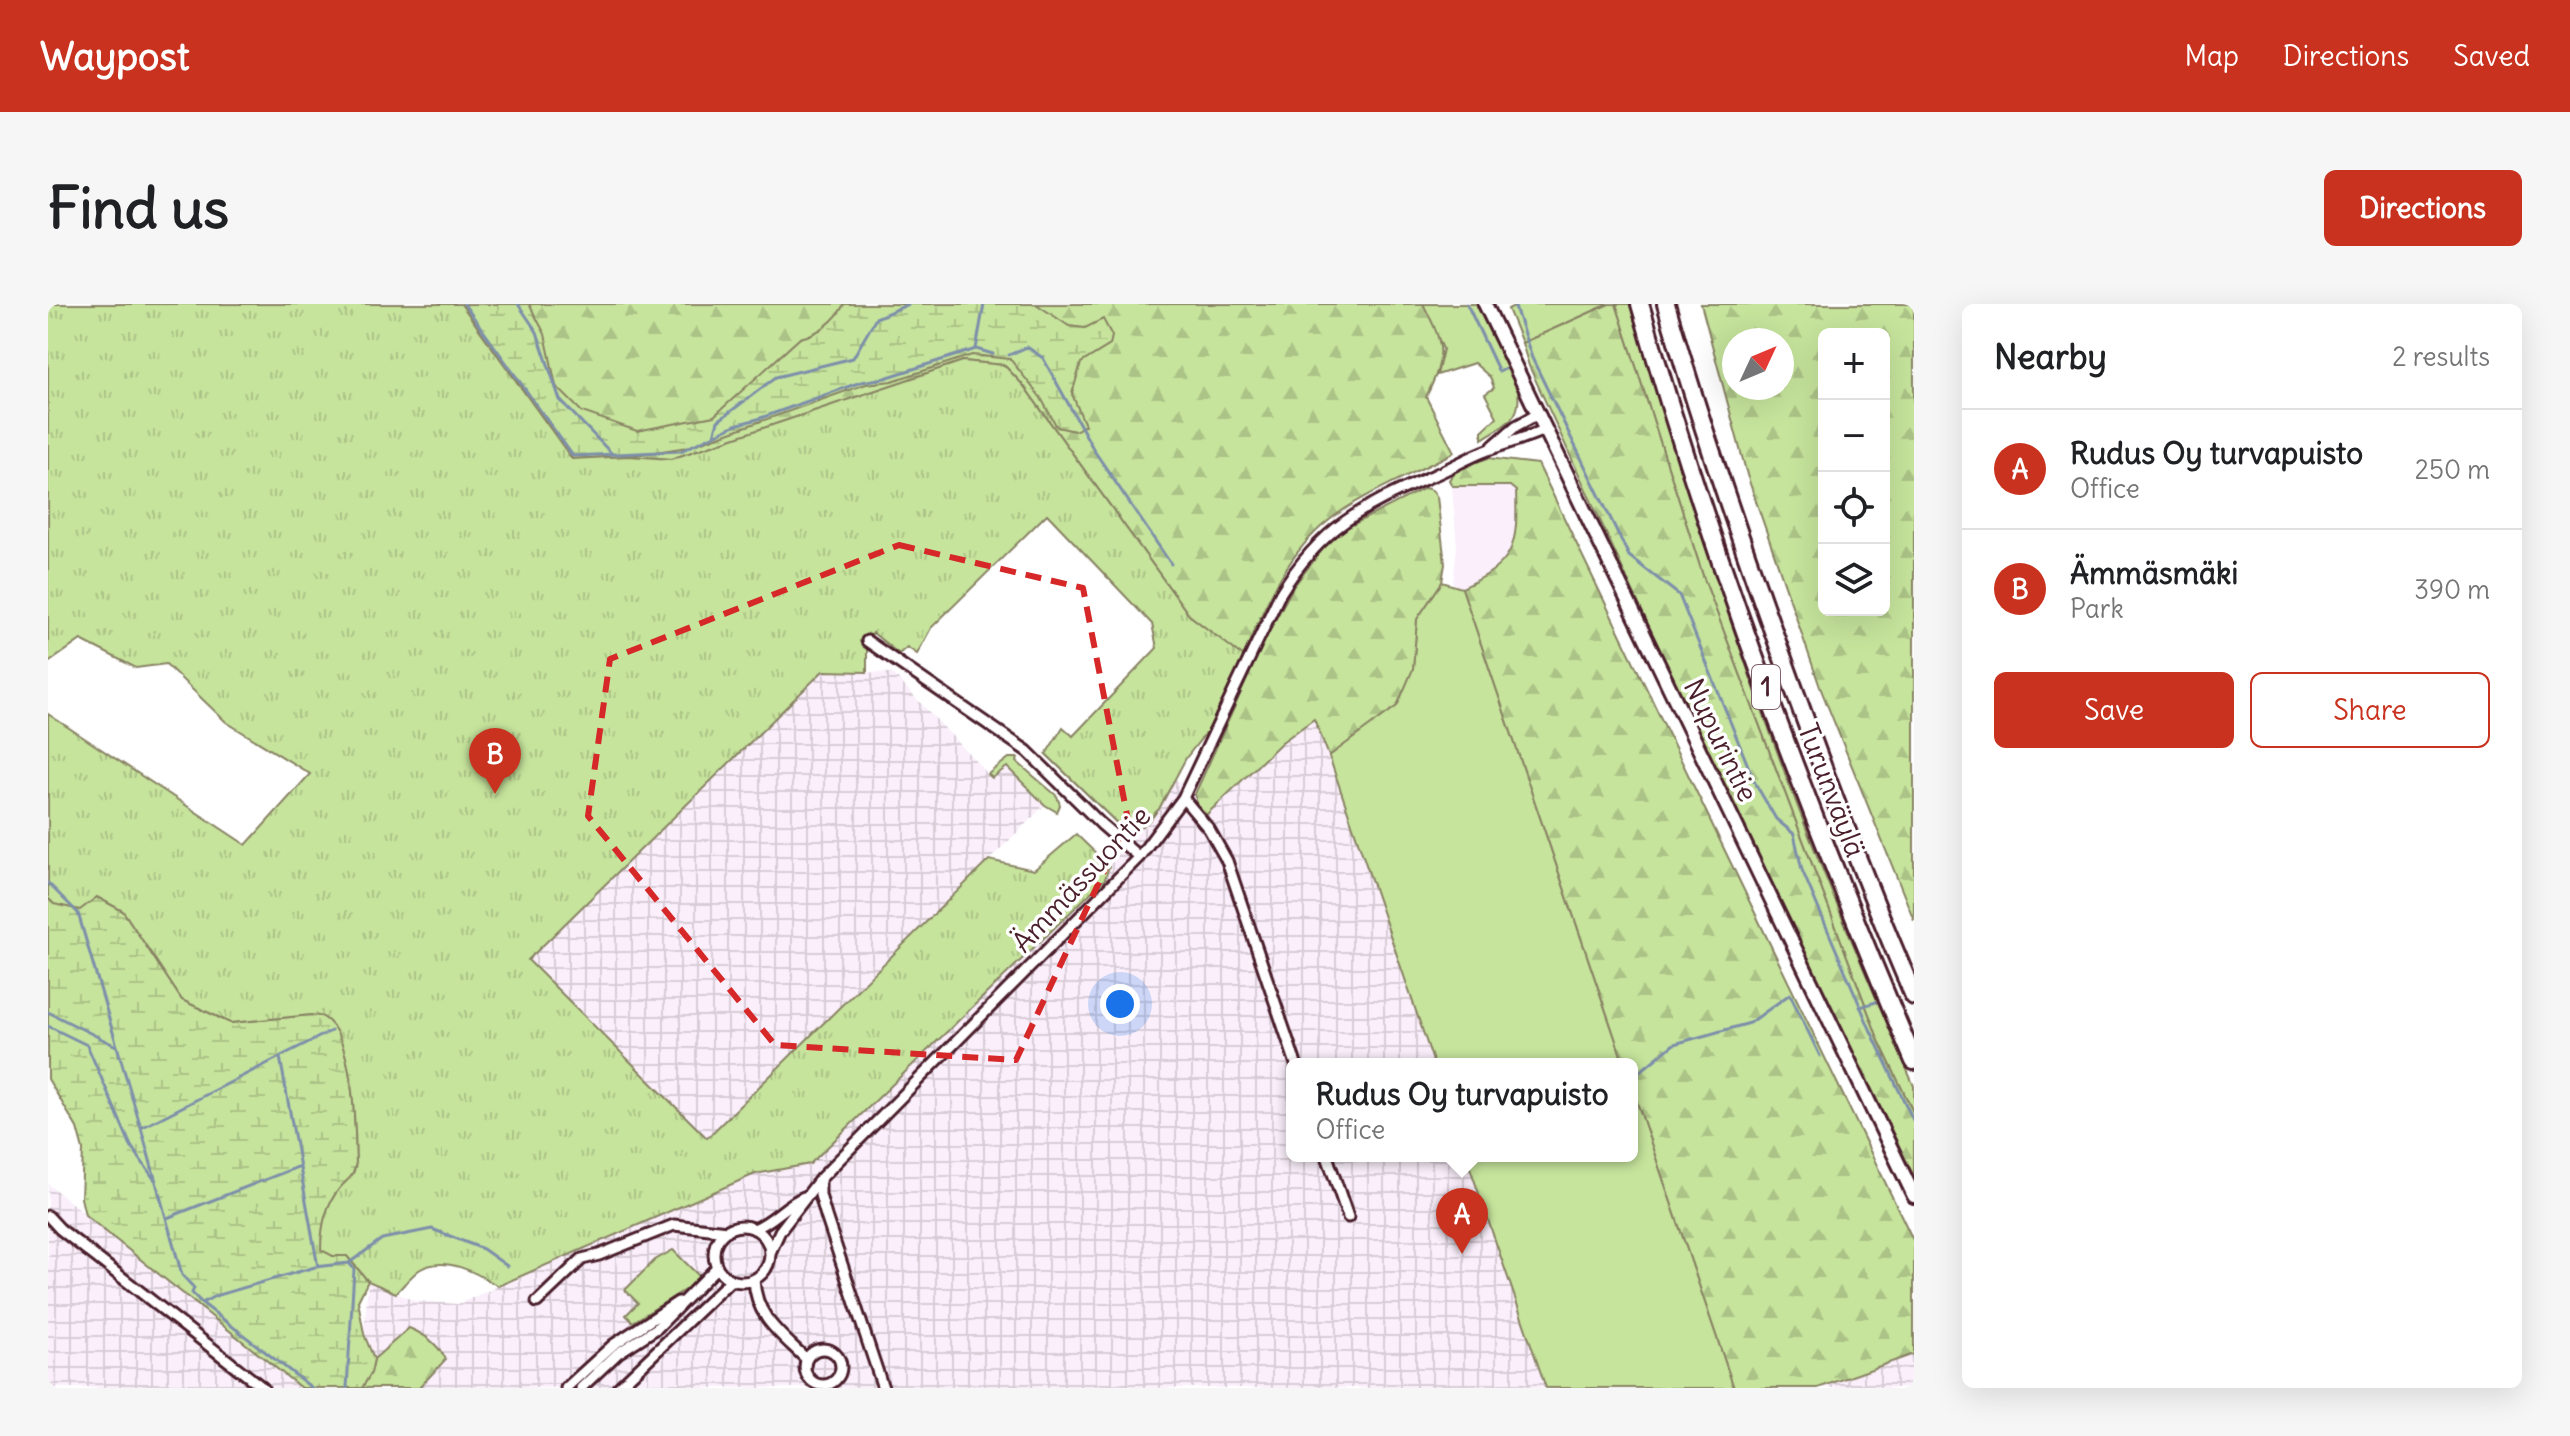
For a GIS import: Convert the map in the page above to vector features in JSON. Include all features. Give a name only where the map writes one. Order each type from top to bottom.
[{"type":"highway","name":"Turunväylä","points":[[1640,304],[1697,489],[1745,629],[1819,829],[1914,1061]]},
{"type":"highway","name":"Turunväylä","points":[[1666,304],[1764,605],[1836,805],[1914,996]]},
{"type":"main road","name":"Nupurintie","points":[[1485,304],[1914,1196]]},
{"type":"street","name":"Ämmässuontie","points":[[1487,450],[1516,426],[1538,414]]},
{"type":"street","name":"Ämmässuontie","points":[[770,1253],[774,1240],[820,1179],[1139,857],[1183,798],[1280,594],[1298,564],[1326,535],[1353,514],[1487,450],[1546,429]]},
{"type":"street","points":[[867,641],[1027,751],[1139,857]]},
{"type":"street","points":[[1183,798],[1209,829],[1227,861],[1294,1058]]},
{"type":"street","points":[[1329,1162],[1348,1217]]},
{"type":"street","points":[[820,1179],[820,1195],[826,1216],[883,1388]]},
{"type":"street","name":"Ämmässuontie","points":[[754,1229],[769,1222],[788,1203],[804,1197]]},
{"type":"street","points":[[48,1216],[60,1229],[263,1388]]},
{"type":"street","points":[[539,1303],[574,1264],[591,1257],[679,1224],[727,1231]]},
{"type":"street","points":[[736,1227],[754,1229],[766,1238],[770,1253],[766,1269],[754,1280],[731,1280],[717,1267],[714,1251],[717,1243],[727,1231],[736,1227]]},
{"type":"street","points":[[581,1388],[618,1353],[657,1328],[717,1267]]},
{"type":"street","points":[[618,1388],[731,1280]]},
{"type":"street","points":[[754,1280],[762,1315],[806,1359]]},
{"type":"street","points":[[566,1388],[613,1345],[688,1297]]},
{"type":"street","points":[[815,1350],[833,1351],[840,1361],[840,1373],[833,1382],[806,1384],[806,1359],[815,1350]]},
{"type":"street","points":[[628,1388],[642,1365]]},
{"type":"highlighted area","points":[[899,545],[1083,588],[1128,820],[1016,1060],[775,1045],[588,816],[610,659]]},
{"type":"shaded area","points":[[1510,485],[1516,491],[1517,527],[1510,553],[1491,574],[1462,588],[1453,583],[1457,547],[1452,486]]},
{"type":"shaded area","points":[[823,671],[892,673],[992,778],[1007,767],[1045,805],[707,1138],[528,960]]},
{"type":"shaded area","points":[[1315,718],[1432,1058],[1286,1058],[1286,1162],[1468,1162],[1546,1388],[48,1388],[48,1184],[294,1384],[364,1334],[368,1281],[415,1301],[458,1304],[755,1174],[810,1163],[1105,879],[1124,830],[1133,831],[1159,809],[1174,778],[1195,794],[1197,804],[1206,814],[1282,742]]},
{"type":"shaded area","points":[[1914,1354],[1914,1388],[1818,1388]]},
{"type":"green space","points":[[48,304],[461,304],[572,459],[629,456],[671,459],[963,361],[1004,365],[1023,385],[1189,615],[1244,657],[1211,726],[1186,758],[1159,809],[1133,831],[1124,830],[1046,754],[1063,727],[1073,736],[1157,648],[1152,624],[1047,514],[931,628],[917,654],[907,647],[899,654],[873,633],[867,641],[867,672],[823,671],[528,960],[707,1138],[989,860],[1034,870],[1076,834],[1109,866],[1105,879],[810,1164],[755,1174],[498,1286],[460,1267],[439,1264],[419,1270],[396,1293],[368,1281],[347,1256],[333,1256],[321,1250],[327,1210],[339,1189],[352,1175],[356,1163],[351,1084],[342,1043],[334,1027],[323,1017],[311,1015],[231,1023],[182,1000],[123,911],[97,897],[80,910],[54,904],[48,898],[48,714],[246,845],[310,774],[226,722],[166,664],[136,668],[81,640],[48,663]]},
{"type":"green space","points":[[461,304],[1423,304],[1439,340],[1440,350],[1440,360],[1426,397],[1454,452],[1352,505],[1322,526],[1305,543],[1277,583],[1212,723],[1187,756],[1162,803],[1146,823],[1136,829],[1124,830],[1046,754],[1078,773],[1204,627],[1189,615],[1023,385],[1004,365],[963,361],[671,459],[629,456]]},
{"type":"green space","points":[[461,304],[529,304],[545,334],[556,386],[582,412],[637,431],[714,416],[800,338],[820,330],[831,321],[844,304],[1036,304],[1069,326],[1085,328],[1103,319],[1112,336],[1110,345],[1081,363],[1072,394],[1085,425],[1075,431],[1057,427],[1041,398],[1010,359],[972,355],[892,381],[866,384],[688,447],[629,456],[572,459]]},
{"type":"green space","points":[[1423,304],[1477,304],[1517,385],[1516,413],[1506,424],[1482,439],[1482,431],[1497,417],[1485,394],[1494,388],[1490,377],[1474,363],[1437,375],[1443,349]]},
{"type":"green space","points":[[1518,304],[1609,304],[1522,343],[1508,309]]},
{"type":"green space","points":[[1609,304],[1616,304],[1704,579],[1879,1041],[1914,1114],[1914,1177],[1653,635],[1529,366],[1522,343]]},
{"type":"green space","points":[[1616,304],[1630,304],[1680,470],[1735,634],[1807,830],[1914,1086],[1914,1114],[1879,1041],[1704,579]]},
{"type":"green space","points":[[1701,304],[1914,304],[1914,920],[1820,687],[1747,475],[1727,400],[1794,400],[1794,328],[1722,328],[1722,382]]},
{"type":"green space","points":[[1488,458],[1538,464],[1914,1242],[1914,1354],[1818,1388],[1734,1388],[1638,1105],[1638,1058],[1622,1058],[1462,588],[1503,561],[1510,551],[1516,526],[1516,491],[1510,486],[1452,486],[1449,480],[1452,476]]},
{"type":"green space","points":[[1425,488],[1432,490],[1437,497],[1445,564],[1442,582],[1417,619],[1413,669],[1397,706],[1329,756],[1314,719],[1282,742],[1206,815],[1197,804],[1195,794],[1267,635],[1293,587],[1324,548],[1344,529]]},
{"type":"green space","points":[[1442,582],[1462,588],[1622,1058],[1432,1058],[1329,756],[1355,736],[1413,669],[1417,619]]},
{"type":"green space","points":[[1009,758],[1018,758],[1017,762],[1057,796],[1060,805],[1057,812],[1045,805],[1007,767],[992,778],[988,774]]},
{"type":"green space","points":[[97,897],[123,911],[182,1000],[230,1023],[311,1015],[323,1017],[334,1027],[342,1043],[351,1084],[356,1163],[349,1180],[333,1256],[347,1256],[368,1281],[358,1301],[364,1334],[374,1359],[371,1373],[362,1388],[301,1388],[85,1215],[81,1198],[83,1150],[77,1128],[48,1079],[48,898],[54,904]]},
{"type":"green space","points":[[1638,1105],[1734,1388],[1546,1388],[1468,1162],[1638,1162]]},
{"type":"green space","points":[[673,1250],[699,1276],[686,1289],[633,1322],[626,1315],[638,1303],[625,1290],[655,1260]]},
{"type":"green space","points":[[409,1328],[430,1340],[446,1359],[419,1388],[362,1388],[371,1373],[374,1359]]},
{"type":"waterway","points":[[464,304],[573,456],[681,451],[735,425],[861,382],[885,378],[976,349],[993,354]]},
{"type":"waterway","points":[[518,304],[537,332],[560,400],[613,455]]},
{"type":"waterway","points":[[714,435],[718,421],[776,377],[853,358],[876,318],[909,304]]},
{"type":"waterway","points":[[976,349],[984,304]]},
{"type":"waterway","points":[[1467,304],[1499,372],[1505,369]]},
{"type":"waterway","points":[[1514,304],[1532,358],[1629,556],[1679,595],[1755,783],[1776,819],[1794,834],[1802,870],[1870,1029],[1914,1122]]},
{"type":"waterway","points":[[1009,355],[1027,347],[1043,358],[1095,452],[1171,564]]},
{"type":"waterway","points":[[48,883],[78,913],[141,1128]]},
{"type":"waterway","points":[[1638,1073],[1674,1044],[1750,1023],[1790,994],[1820,1056]]},
{"type":"waterway","points":[[1860,1007],[1876,1002]]},
{"type":"waterway","points":[[48,1012],[116,1046]]},
{"type":"waterway","points":[[48,1026],[87,1045],[131,1146],[154,1179]]},
{"type":"waterway","points":[[281,1056],[331,1031]]},
{"type":"waterway","points":[[202,1303],[182,1275],[141,1128],[280,1057],[318,1267]]},
{"type":"waterway","points":[[167,1218],[300,1166]]},
{"type":"waterway","points":[[312,1388],[202,1303],[215,1296],[315,1267],[349,1263],[382,1239],[432,1229],[483,1249],[507,1266]]},
{"type":"waterway","points":[[347,1388],[354,1269],[349,1263]]},
{"type":"place","name":"Ämmäsmäki","points":[[495,794]]},
{"type":"place","name":"Rudus Oy turvapuisto","points":[[1462,1254]]}]
